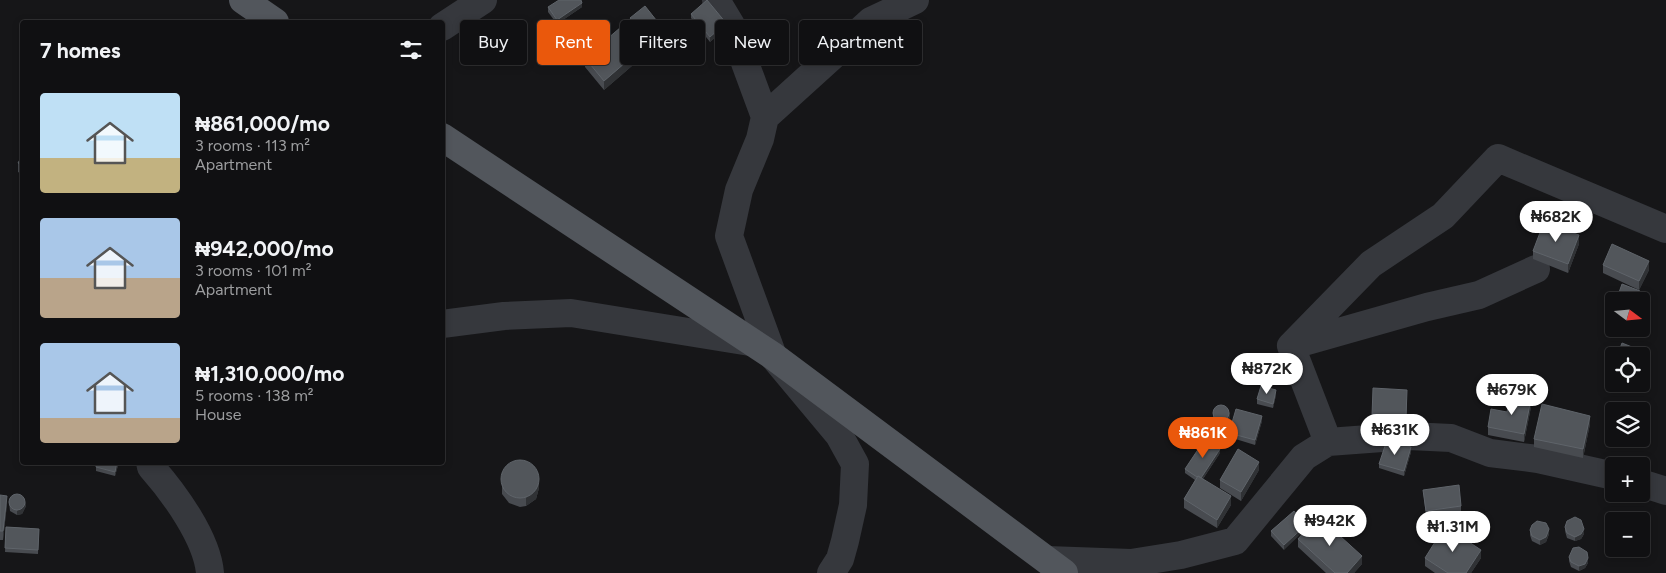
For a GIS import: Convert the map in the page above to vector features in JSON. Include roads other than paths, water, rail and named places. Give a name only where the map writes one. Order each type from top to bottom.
[{"type":"main road","points":[[243,0],[272,20]]},
{"type":"main road","points":[[445,139],[773,356],[1055,567]]},
{"type":"street","points":[[445,25],[483,0]]},
{"type":"street","points":[[716,0],[731,25],[765,117],[760,139],[739,190],[729,236],[773,356],[839,435],[855,464],[853,505],[840,559],[831,573]]},
{"type":"street","points":[[765,117],[871,21],[914,0]]},
{"type":"street","points":[[1291,346],[1371,264],[1443,216],[1498,158],[1666,229]]},
{"type":"street","points":[[1291,346],[1427,307],[1479,295],[1536,269]]},
{"type":"street","points":[[445,324],[504,316],[571,313],[750,342]]},
{"type":"street","points":[[1291,346],[1328,442]]},
{"type":"street","points":[[1055,567],[1131,563],[1181,555],[1234,541],[1304,458],[1328,442],[1409,436],[1451,438],[1490,453],[1538,459],[1605,474]]},
{"type":"street","points":[[151,465],[171,490],[190,520],[209,560],[210,573]]},
{"type":"street","points":[[1650,486],[1666,491]]}]
